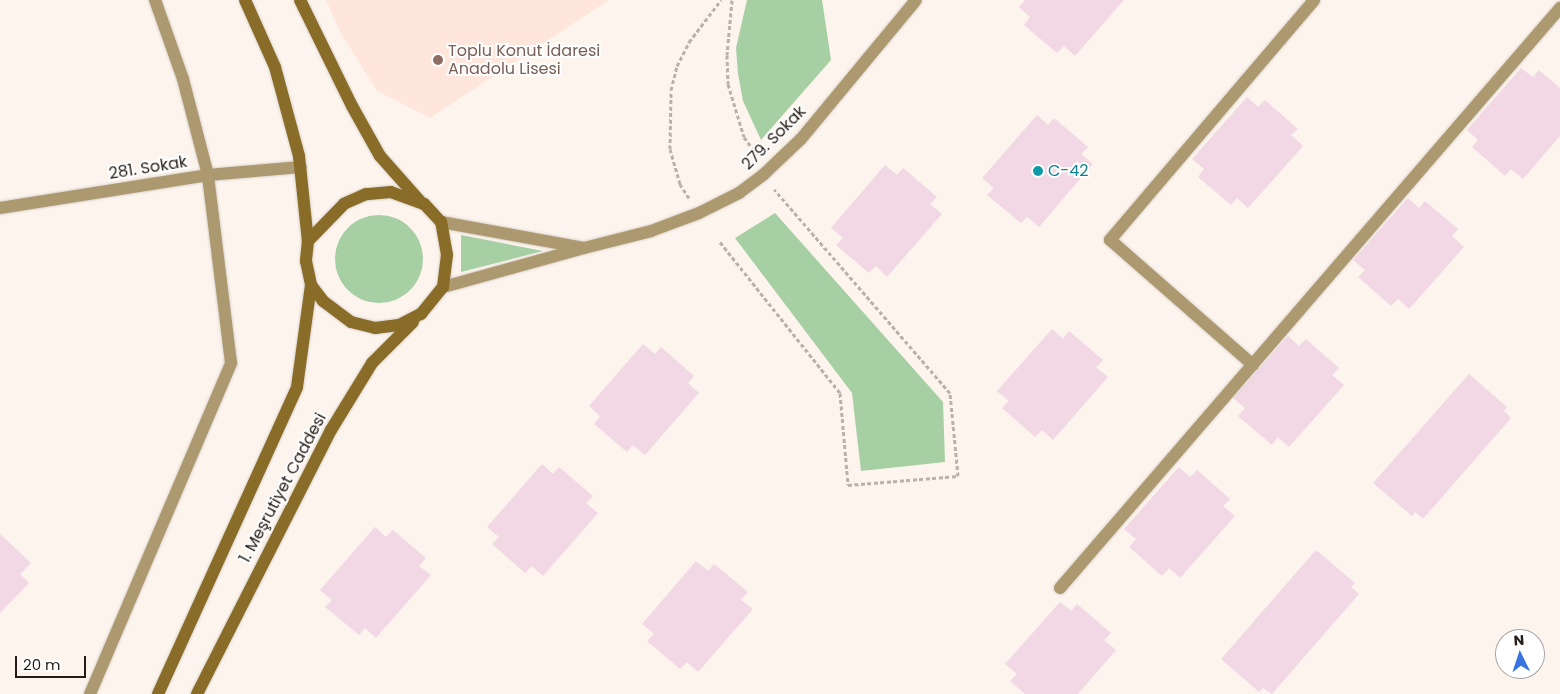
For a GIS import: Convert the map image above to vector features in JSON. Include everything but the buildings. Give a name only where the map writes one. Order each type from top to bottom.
[{"type":"main road","points":[[245,0],[278,76],[301,167],[308,241],[306,261],[311,285],[323,301],[351,322],[383,327],[399,325],[421,314],[443,287],[447,255],[441,222],[380,156],[352,106],[300,0]]},
{"type":"main road","points":[[308,241],[344,204],[366,194],[391,192],[424,204]]},
{"type":"main road","name":"1. Meşrutiyet Caddesi","points":[[158,694],[297,387],[311,285]]},
{"type":"main road","name":"1. Meşrutiyet Caddesi","points":[[197,694],[330,430],[372,363],[421,314]]},
{"type":"street","points":[[90,694],[231,364],[208,175],[183,79],[154,0]]},
{"type":"street","name":"279. Sokak","points":[[443,287],[651,231],[699,213],[739,193],[766,173],[801,139],[916,0]]},
{"type":"street","points":[[1253,365],[1110,240],[1314,0]]},
{"type":"street","points":[[1060,588],[1560,8]]},
{"type":"street","name":"281. Sokak","points":[[0,208],[208,175],[301,167]]},
{"type":"street","name":"279. Sokak","points":[[441,222],[584,248]]},
{"type":"path","points":[[699,213],[680,184],[670,148],[671,90],[677,66],[689,42],[721,0]]},
{"type":"path","points":[[720,242],[840,393],[848,486],[958,476],[950,393],[766,173],[744,137],[730,93],[727,55],[732,0]]},
{"type":"shaded area","name":"Toplu Konut İdaresi Anadolu Lisesi","points":[[326,0],[609,0],[430,118],[377,91],[339,30]]},
{"type":"green space","points":[[747,0],[822,0],[831,60],[761,140],[743,101],[738,74],[736,48]]},
{"type":"green space","points":[[775,213],[943,402],[945,462],[861,471],[852,393],[735,238]]},
{"type":"green space","points":[[379,215],[396,219],[410,228],[419,242],[423,259],[419,276],[410,290],[396,299],[379,303],[362,299],[348,290],[339,276],[335,259],[339,242],[348,228],[362,219]]},
{"type":"green space","points":[[461,235],[543,251],[461,272]]},
{"type":"place","name":"Toplu Konut İdaresi Anadolu Lisesi","points":[[438,60]]},
{"type":"place","name":"C-42","points":[[1038,171]]}]
